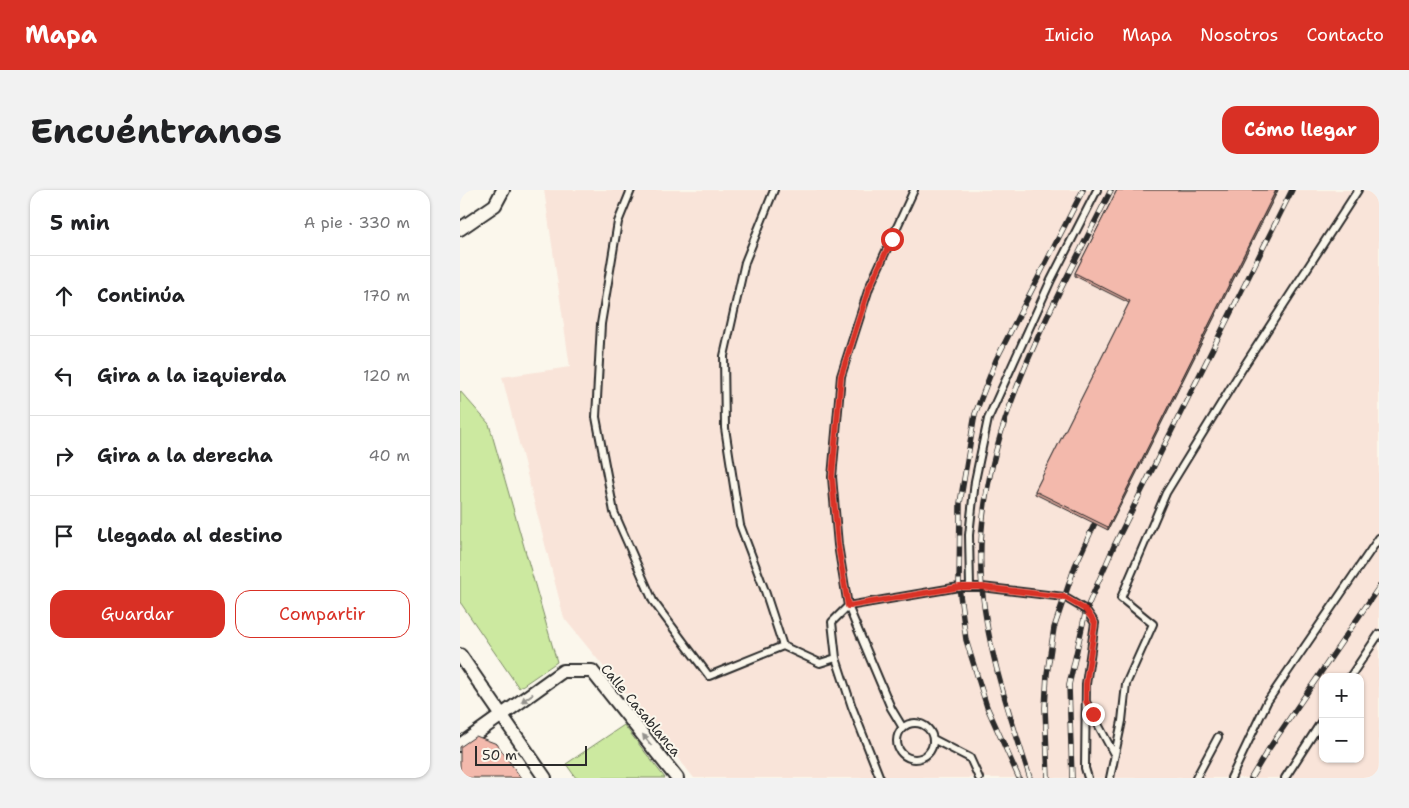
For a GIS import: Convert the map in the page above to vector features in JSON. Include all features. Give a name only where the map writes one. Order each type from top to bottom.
[{"type":"street","points":[[460,229],[495,205],[503,190]]},
{"type":"street","points":[[460,654],[545,778]]},
{"type":"street","name":"Calle Casablanca","points":[[502,716],[563,671],[592,670],[677,778]]},
{"type":"street","points":[[460,745],[502,716]]},
{"type":"lane","points":[[631,190],[618,222],[601,324],[596,417],[614,512],[653,601],[708,676],[783,646],[820,663],[836,658]]},
{"type":"lane","points":[[774,190],[745,262],[724,356],[725,428],[740,525],[766,591],[783,646]]},
{"type":"lane","points":[[903,728],[891,708],[848,606],[838,545],[832,477],[841,376],[869,288],[914,190]]},
{"type":"lane","points":[[970,587],[969,535],[975,481],[988,419],[1051,280],[1097,190]]},
{"type":"lane","points":[[1110,778],[1122,721],[1126,684],[1153,624],[1121,598],[1166,492],[1244,366],[1358,190]]},
{"type":"lane","points":[[1231,778],[1267,702],[1379,538]]},
{"type":"lane","points":[[880,778],[852,707],[836,658],[832,622],[848,606],[960,587],[982,587],[1064,597],[1086,610],[1095,623],[1086,684],[1085,768],[1088,778]]},
{"type":"lane","points":[[1353,673],[1379,634]]},
{"type":"lane","points":[[1086,701],[1114,754]]},
{"type":"lane","points":[[908,723],[923,724],[934,735],[933,739],[933,749],[922,759],[907,759],[897,748],[897,733],[908,723]]},
{"type":"lane","points":[[1285,778],[1319,725]]},
{"type":"lane","points":[[1196,778],[1218,737]]},
{"type":"lane","points":[[933,739],[970,758],[979,778]]},
{"type":"shaded area","points":[[544,190],[1379,190],[1379,778],[694,778],[564,618],[502,377],[570,367]]},
{"type":"green space","points":[[460,391],[489,424],[557,662],[519,688],[460,602]]},
{"type":"green space","points":[[624,725],[665,778],[576,778],[566,764]]},
{"type":"building","points":[[1117,190],[1276,190],[1108,527],[1035,491],[1130,301],[1075,273]]},
{"type":"building","points":[[476,736],[497,744],[521,778],[460,778],[460,747]]},
{"type":"railway","points":[[1019,778],[987,707],[966,640],[959,587],[960,503],[975,414],[996,360],[1083,190]]},
{"type":"railway","points":[[1030,778],[1001,684],[985,613],[982,588],[981,536],[988,484],[1001,432],[1019,382],[1040,332],[1111,190]]},
{"type":"railway","points":[[1072,778],[1069,685],[1086,610],[1114,546],[1292,190]]},
{"type":"railway","points":[[1048,778],[1045,708],[1047,674],[1054,628],[1075,566],[1101,510]]},
{"type":"railway","points":[[1251,778],[1379,587]]},
{"type":"route","points":[[892,239],[869,288],[841,376],[832,477],[838,545],[848,606],[960,587],[982,587],[1064,597],[1086,610],[1095,623],[1086,684],[1086,701],[1093,714]]}]
